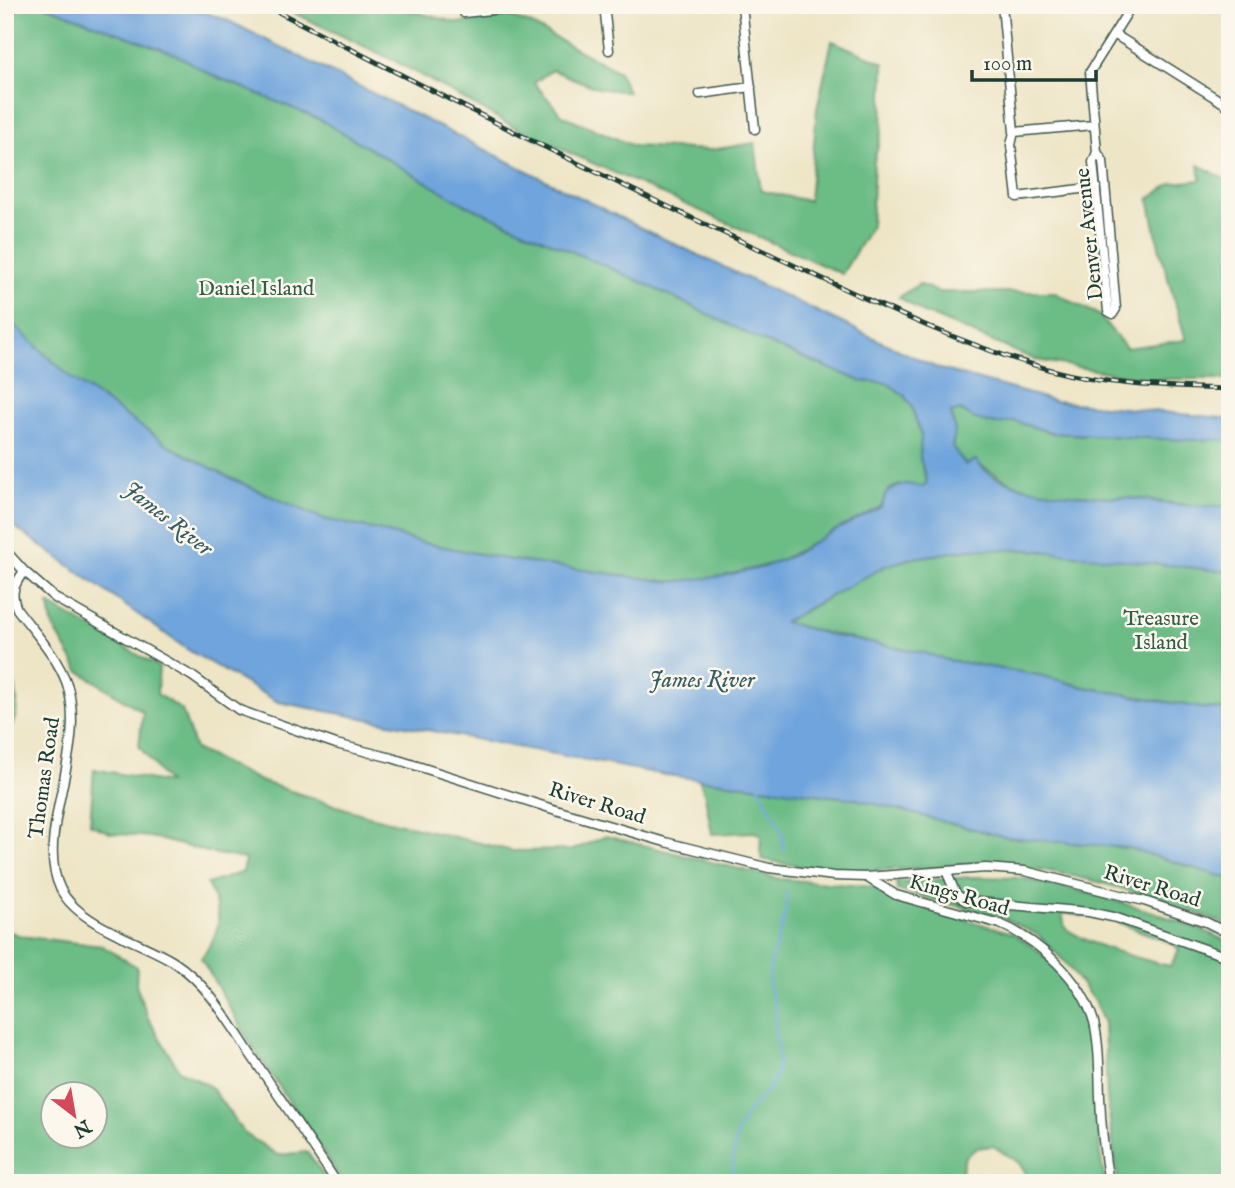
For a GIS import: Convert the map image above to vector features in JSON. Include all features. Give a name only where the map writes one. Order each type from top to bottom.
[{"type":"street","points":[[464,13],[536,5]]},
{"type":"street","points":[[604,5],[609,50]]},
{"type":"street","points":[[743,5],[755,129]]},
{"type":"street","points":[[1002,5],[1017,197],[1096,187]]},
{"type":"street","name":"Denver Avenue","points":[[1097,152],[1093,162],[1108,311],[1113,314],[1116,309],[1103,161],[1097,152],[1090,72],[1132,5]]},
{"type":"street","points":[[1114,34],[1230,107]]},
{"type":"street","points":[[700,94],[751,87]]},
{"type":"street","points":[[1014,132],[1094,125]]},
{"type":"street","name":"River Road","points":[[5,550],[55,598],[192,676],[229,703],[253,716],[556,810],[719,857],[802,873],[866,877],[986,868],[1025,871],[1144,901],[1206,922],[1230,934]]},
{"type":"street","name":"Thomas Road","points":[[24,571],[14,585],[13,599],[17,609],[57,663],[67,685],[72,710],[70,749],[53,844],[54,869],[61,891],[84,915],[174,962],[195,979],[232,1027],[337,1183]]},
{"type":"street","points":[[946,871],[956,894],[966,901],[1089,912],[1117,918],[1230,958]]},
{"type":"street","name":"Kings Road","points":[[866,877],[896,895],[1014,930],[1038,945],[1063,972],[1088,1007],[1096,1031],[1104,1152],[1109,1183]]},
{"type":"green space","name":"Daniel Island","points":[[5,5],[43,5],[175,54],[212,75],[319,119],[464,204],[644,283],[769,344],[861,381],[887,383],[904,395],[911,405],[921,435],[920,457],[927,484],[923,487],[902,485],[892,488],[881,507],[775,563],[687,582],[657,581],[504,559],[419,542],[323,519],[230,478],[171,447],[71,378],[5,317]]},
{"type":"green space","points":[[277,5],[388,5],[458,23],[508,16],[530,24],[619,72],[628,92],[597,88],[552,70],[534,83],[562,115],[633,146],[710,150],[755,143],[761,191],[809,201],[817,109],[832,41],[884,63],[882,130],[874,161],[871,227],[842,274],[525,133],[393,60]]},
{"type":"green space","points":[[1199,165],[1230,182],[1230,379],[1147,379],[1036,360],[922,312],[899,297],[919,284],[938,292],[1053,292],[1099,315],[1126,348],[1186,340],[1160,251],[1149,199],[1172,183],[1201,180]]},
{"type":"green space","points":[[959,410],[984,422],[998,424],[1013,421],[1053,433],[1230,440],[1230,506],[1198,506],[1062,494],[1015,484],[972,461],[966,465],[952,447],[954,437],[951,413]]},
{"type":"green space","name":"Treasure Island","points":[[986,547],[1089,555],[1230,572],[1230,710],[1201,708],[1084,687],[1039,675],[947,660],[783,623],[885,566],[908,559]]},
{"type":"green space","points":[[49,604],[159,667],[157,694],[182,710],[195,749],[260,781],[365,815],[512,851],[573,850],[606,836],[780,879],[873,887],[894,899],[1012,933],[1050,962],[1073,990],[1089,1020],[1105,1183],[1025,1183],[1028,1177],[1019,1163],[993,1146],[977,1148],[965,1157],[961,1172],[964,1183],[344,1183],[250,1043],[201,958],[213,939],[218,922],[216,905],[207,884],[243,872],[245,859],[150,837],[110,833],[90,824],[94,769],[168,783],[139,746],[143,712],[79,671],[52,625]]},
{"type":"green space","points":[[5,659],[16,690],[17,709],[5,739]]},
{"type":"green space","points":[[699,779],[856,799],[1005,837],[1129,848],[1230,879],[1230,926],[1109,885],[1016,866],[984,864],[844,870],[803,867],[762,859],[761,835],[755,832],[712,834]]},
{"type":"green space","points":[[971,877],[1020,878],[1084,892],[1153,912],[1230,943],[1230,1183],[1118,1183],[1107,1098],[1104,1023],[1094,1001],[1064,961],[1038,935],[1003,918],[897,890],[896,883]],"holes":[[[1062,913],[1110,919],[1174,944],[1179,950],[1170,966],[1130,956],[1075,935],[1065,928]]]},
{"type":"green space","points":[[5,930],[21,936],[102,946],[137,967],[136,985],[148,1018],[179,1070],[211,1087],[244,1133],[278,1155],[307,1152],[329,1183],[5,1183]]},
{"type":"water","name":"James River","points":[[43,5],[184,5],[227,20],[639,227],[937,368],[1055,401],[1230,419],[1230,440],[1184,440],[1053,433],[1013,421],[998,424],[984,422],[961,410],[951,413],[955,431],[952,447],[966,465],[976,460],[987,472],[1005,481],[1027,488],[1076,495],[1139,499],[1167,504],[1230,506],[1230,572],[1032,550],[970,549],[908,559],[885,566],[784,622],[830,635],[947,660],[1039,675],[1084,687],[1201,708],[1230,710],[1230,879],[1129,848],[1005,837],[856,799],[665,775],[278,702],[188,650],[5,520],[5,317],[71,378],[171,447],[230,478],[323,519],[504,559],[670,582],[723,576],[763,567],[791,556],[881,507],[887,492],[906,484],[923,487],[927,484],[920,457],[921,435],[911,405],[904,395],[887,383],[861,381],[769,344],[644,283],[464,204],[319,119],[212,75],[175,54]]},
{"type":"waterway","points":[[760,784],[759,787],[781,829],[784,852]]},
{"type":"waterway","points":[[733,1183],[733,1154],[740,1128],[749,1111],[770,1087],[777,1071],[776,1015],[769,986],[787,892]]},
{"type":"railway","points":[[265,5],[620,183],[854,293],[971,344],[1051,370],[1095,379],[1140,385],[1230,389]]}]
